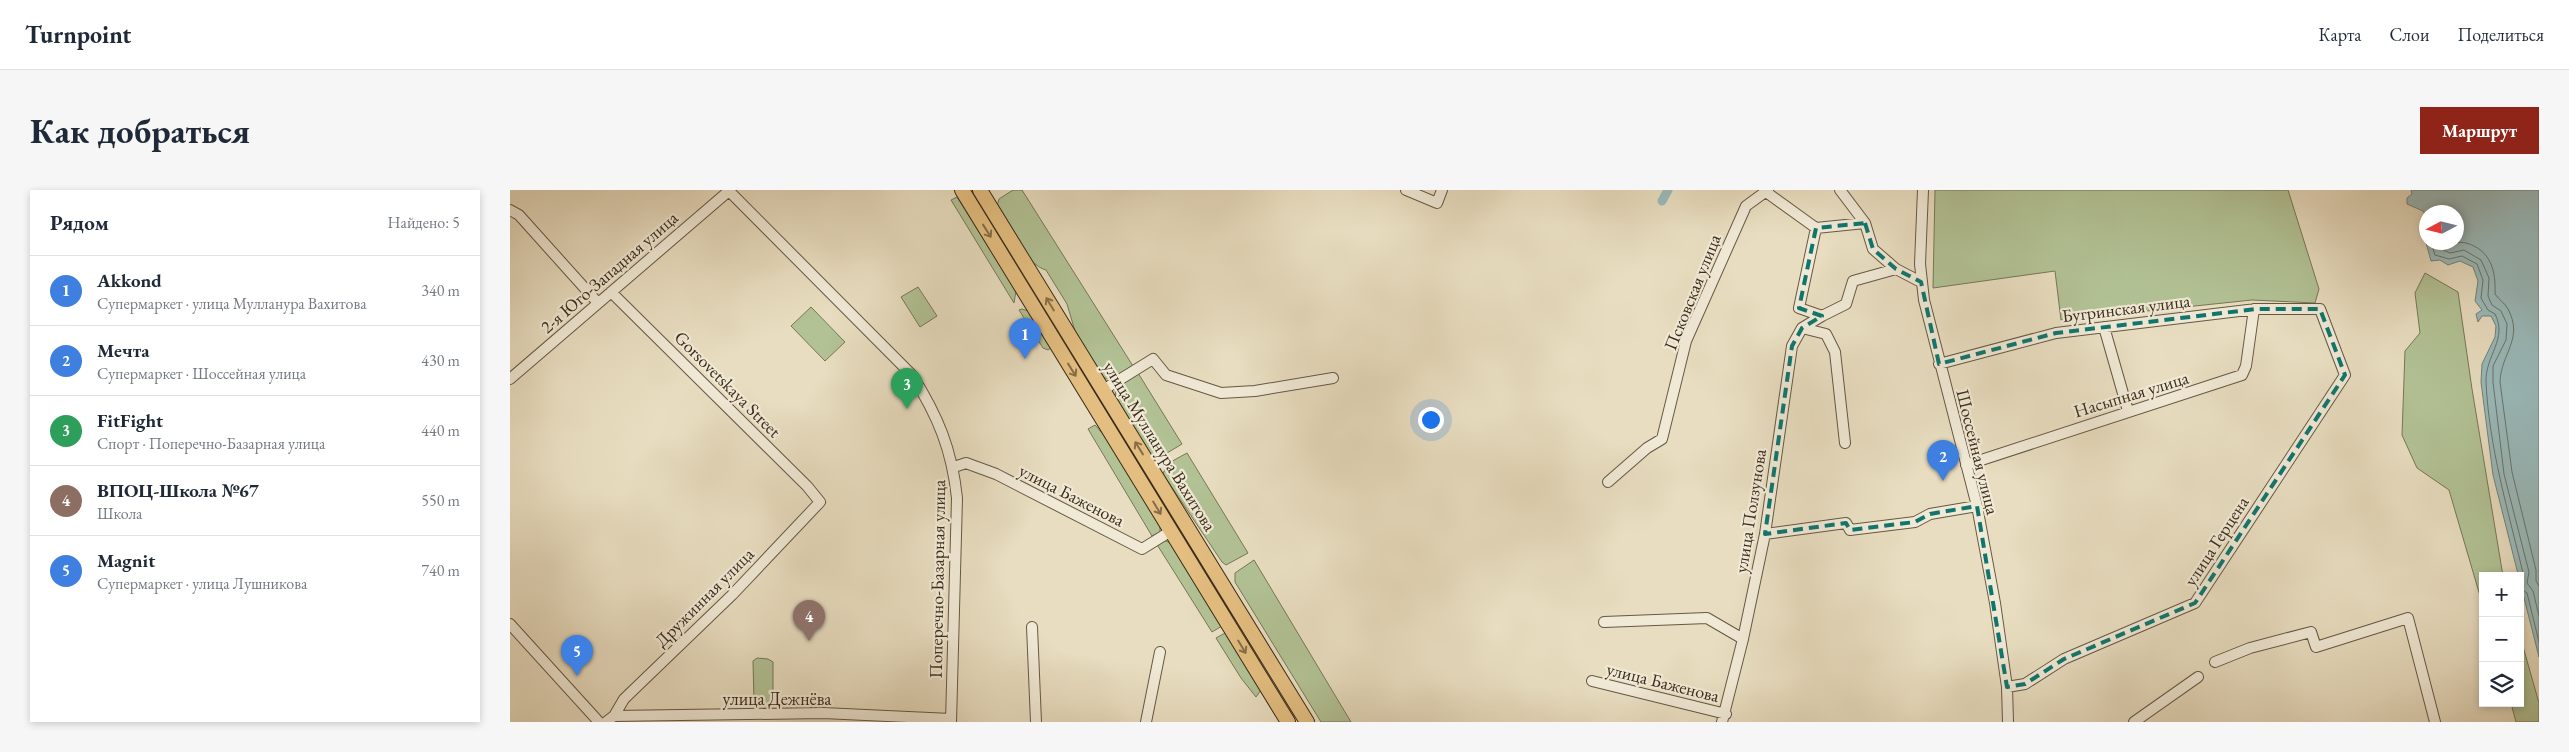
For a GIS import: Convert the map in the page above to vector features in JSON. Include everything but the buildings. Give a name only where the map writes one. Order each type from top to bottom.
[{"type":"main road","name":"улица Мулланура Вахитова","points":[[962,190],[1288,722]]},
{"type":"main road","name":"улица Мулланура Вахитова","points":[[980,190],[1307,722]]},
{"type":"street","points":[[1406,190],[1436,203],[1442,190]]},
{"type":"street","points":[[1840,190],[1865,223],[1873,249],[1896,269],[1921,282]]},
{"type":"street","name":"Шоссейная улица","points":[[1923,190],[1921,282],[1939,364],[1977,506],[1995,603],[2007,687],[2008,722]]},
{"type":"street","name":"2-я Юго-Западная улица","points":[[510,379],[729,191]]},
{"type":"street","name":"Поперечно-Базарная улица","points":[[729,191],[912,374],[934,409],[954,467],[957,498],[951,720]]},
{"type":"street","points":[[1767,191],[1816,228],[1865,223]]},
{"type":"street","name":"Псковская улица","points":[[1608,482],[1647,448],[1662,439],[1686,341],[1746,206],[1767,191]]},
{"type":"street","points":[[510,210],[519,215],[598,303]]},
{"type":"street","points":[[1816,228],[1799,308],[1822,316]]},
{"type":"street","points":[[1802,328],[1846,304],[1853,281],[1896,269]]},
{"type":"street","name":"Gorsovetskaya Street","points":[[611,292],[807,486],[820,502]]},
{"type":"street","name":"Бугринская улица","points":[[1939,364],[2056,333],[2254,309],[2320,309],[2345,375]]},
{"type":"street","name":"Насыпная улица","points":[[1966,465],[2242,375],[2246,366],[2254,309]]},
{"type":"street","points":[[2104,327],[2128,411]]},
{"type":"street","points":[[1802,328],[1826,334],[1835,352],[1845,443]]},
{"type":"street","name":"улица Ползунова","points":[[1724,718],[1765,534],[1792,346],[1802,328]]},
{"type":"street","points":[[1103,390],[1153,359],[1166,375],[1221,393],[1255,390],[1333,378]]},
{"type":"street","name":"улица Герцена","points":[[2007,687],[2025,684],[2064,659],[2194,603],[2345,375]]},
{"type":"street","name":"улица Баженова","points":[[954,467],[966,463],[996,474],[1142,550],[1171,531]]},
{"type":"street","name":"Дружинная улица","points":[[610,719],[624,699],[732,596],[820,502]]},
{"type":"street","points":[[1765,534],[1846,523],[1850,530],[1916,522],[1930,514],[1977,506]]},
{"type":"street","points":[[1604,622],[1707,618],[1743,639]]},
{"type":"street","points":[[2215,662],[2250,648],[2311,632],[2316,647],[2408,618],[2435,722]]},
{"type":"street","points":[[510,624],[599,722]]},
{"type":"street","points":[[1032,627],[1036,722]]},
{"type":"street","points":[[1146,722],[1160,652]]},
{"type":"street","points":[[2134,722],[2198,677]]},
{"type":"street","name":"улица Баженова","points":[[1592,681],[1724,718]]},
{"type":"street","name":"улица Дежнёва","points":[[610,719],[823,713],[951,720]]},
{"type":"highlighted area","points":[[1865,223],[1873,249],[1896,269],[1921,282],[1939,364],[2056,333],[2256,309],[2320,309],[2345,375],[2195,603],[2064,659],[2025,684],[2007,687],[1977,506],[1930,514],[1915,522],[1850,530],[1846,523],[1765,534],[1792,346],[1802,328],[1822,316],[1799,308],[1816,228]]},
{"type":"green space","points":[[1013,190],[1022,190],[1133,366],[1120,375],[1107,379],[1103,377],[1075,331],[1067,304],[1046,270],[1031,260],[1012,233],[997,206],[999,199]]},
{"type":"green space","points":[[1935,190],[2288,190],[2319,289],[2315,303],[2252,300],[2061,320],[2055,271],[1933,288]]},
{"type":"green space","points":[[957,197],[1016,291],[1014,303],[951,200]]},
{"type":"green space","points":[[2425,273],[2458,292],[2502,572],[2479,572],[2479,592],[2449,490],[2417,468],[2402,435],[2405,351],[2420,333],[2415,293]]},
{"type":"green space","points":[[918,287],[937,316],[920,327],[901,297]]},
{"type":"green space","points":[[811,307],[845,342],[825,361],[791,326]]},
{"type":"green space","points":[[1019,310],[1028,311],[1051,348],[1048,350],[1043,348]]},
{"type":"green space","points":[[1138,373],[1182,444],[1162,456],[1154,458],[1116,397],[1115,390]]},
{"type":"green space","points":[[1095,425],[1110,442],[1160,525],[1160,532],[1152,536],[1088,429]]},
{"type":"green space","points":[[1187,453],[1248,553],[1226,565],[1222,562],[1163,474],[1167,464]]},
{"type":"green space","points":[[1163,540],[1171,543],[1222,626],[1212,632],[1156,543]]},
{"type":"green space","points":[[1254,560],[1351,722],[1321,722],[1235,582],[1235,573]]},
{"type":"green space","points":[[1227,632],[1261,690],[1256,697],[1241,678],[1216,638]]},
{"type":"green space","points":[[2524,650],[2539,703],[2539,722],[2516,722],[2512,707],[2524,707]]},
{"type":"green space","points":[[757,658],[768,659],[773,662],[773,700],[770,703],[758,704],[754,701],[753,661]]},
{"type":"water","points":[[2411,190],[2539,190],[2539,657],[2524,598],[2524,572],[2518,572],[2493,475],[2481,382],[2482,364],[2495,337],[2496,326],[2491,316],[2482,316],[2478,322],[2476,314],[2482,310],[2475,301],[2478,281],[2473,267],[2460,261],[2448,265],[2440,260],[2431,261],[2428,250],[2464,250],[2464,205],[2419,205],[2419,209],[2407,204],[2407,198],[2412,194]]},
{"type":"waterway","points":[[1662,201],[1668,190]]},
{"type":"place","name":"Akkond","points":[[1025,359]]},
{"type":"place","name":"FitFight","points":[[907,409]]},
{"type":"place","name":"Мечта","points":[[1943,481]]},
{"type":"place","name":"ВПОЦ-Школа №67","points":[[809,641]]},
{"type":"place","name":"Magnit","points":[[577,676]]}]
